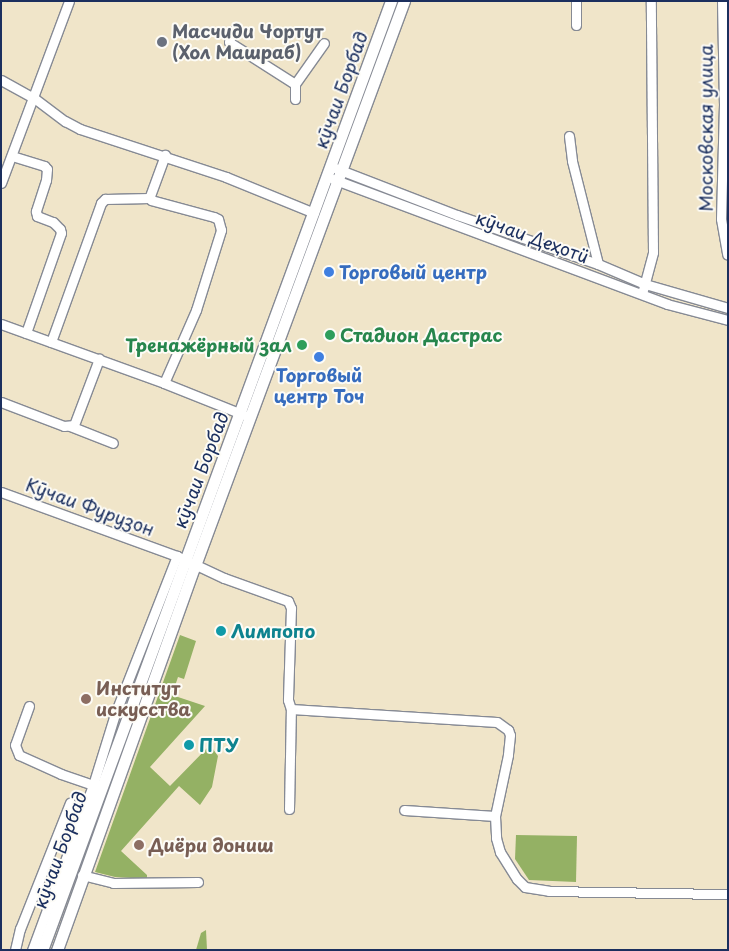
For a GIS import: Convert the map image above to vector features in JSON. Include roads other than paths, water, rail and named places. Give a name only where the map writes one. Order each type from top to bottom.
[{"type":"main road","name":"кӯчаи Борбад","points":[[246,416],[314,213],[335,174],[391,1]]},
{"type":"main road","name":"кӯчаи Борбад","points":[[42,950],[97,787],[186,561],[246,416],[335,174],[404,1]]},
{"type":"main road","name":"кӯчаи Борбад","points":[[57,950],[186,561]]},
{"type":"street","points":[[1,183],[69,1]]},
{"type":"street","points":[[576,1],[576,25]]},
{"type":"street","points":[[641,294],[653,252],[651,1]]},
{"type":"street","name":"Московская улица","points":[[722,1],[725,20],[726,104],[725,186],[721,218],[727,254]]},
{"type":"street","points":[[232,31],[229,42],[295,84]]},
{"type":"street","points":[[294,99],[295,84],[324,43]]},
{"type":"street","points":[[1,80],[34,98],[65,121],[80,129],[165,155],[226,177],[314,213]]},
{"type":"street","points":[[569,136],[572,161],[598,264]]},
{"type":"street","points":[[150,198],[165,155]]},
{"type":"street","points":[[12,156],[44,166],[47,169],[46,180],[36,212],[37,216],[53,222],[60,229],[61,234],[26,333]]},
{"type":"street","name":"кӯчаи Деҳотӣ","points":[[335,174],[598,264],[645,284],[728,308]]},
{"type":"street","name":"кӯчаи Деҳотӣ","points":[[335,174],[667,304],[728,320]]},
{"type":"street","points":[[51,342],[101,203],[106,198],[150,198],[160,204],[214,217],[218,219],[220,230],[196,310],[164,383]]},
{"type":"street","points":[[1,324],[164,383],[246,416]]},
{"type":"street","points":[[70,426],[75,421],[99,359]]},
{"type":"street","points":[[1,402],[70,426],[113,444]]},
{"type":"street","name":"Кӯчаи Фурузон","points":[[1,492],[288,600],[291,608],[288,700],[291,709]]},
{"type":"street","points":[[29,706],[15,745],[19,755],[61,774],[97,787],[32,950]]},
{"type":"street","points":[[289,809],[291,709],[497,722],[508,730],[510,736],[496,816],[496,838],[500,852],[517,880],[525,887],[549,891],[728,894]]},
{"type":"street","points":[[15,950],[20,929],[70,803]]},
{"type":"street","points":[[404,810],[496,816]]},
{"type":"street","points":[[82,875],[113,883],[198,882]]},
{"type":"place","name":"Масчиди Чортут (Хол Машраб)","points":[[162,42]]},
{"type":"place","name":"Торговый центр","points":[[329,272]]},
{"type":"place","name":"Стадион Дастрас","points":[[330,335]]},
{"type":"place","name":"Тренажёрный зал","points":[[302,345]]},
{"type":"place","name":"Торговый центр Точ","points":[[319,357]]},
{"type":"place","name":"Лимпопо","points":[[221,631]]},
{"type":"place","name":"Институт искусства","points":[[86,699]]},
{"type":"place","name":"ПТУ","points":[[189,745]]},
{"type":"place","name":"Диёри дониш","points":[[139,845]]}]
